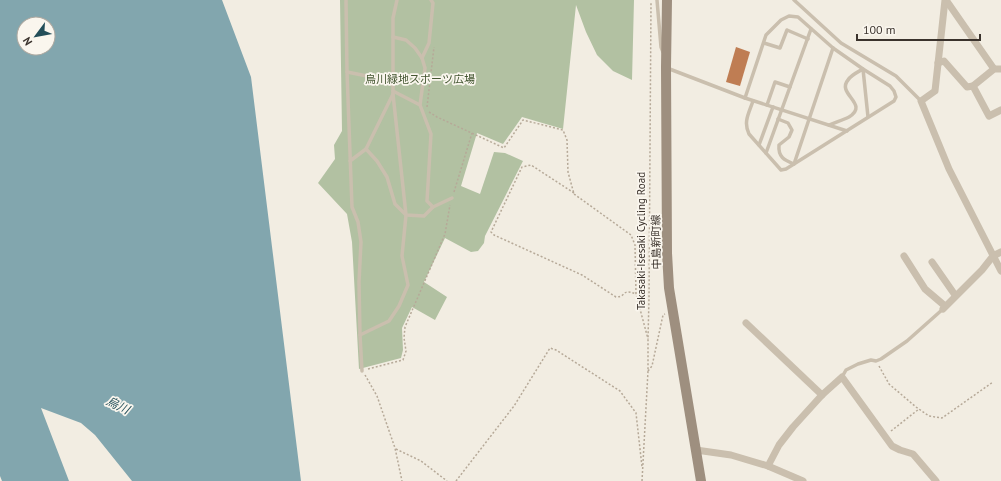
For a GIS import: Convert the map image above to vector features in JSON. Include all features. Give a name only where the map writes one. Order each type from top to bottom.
[{"type":"main road","name":"中島新町線","points":[[668,0],[666,64],[667,253],[673,309],[701,481]]},
{"type":"street","points":[[938,63],[944,61],[967,87],[973,86],[998,69],[945,0]]},
{"type":"street","points":[[945,0],[935,90],[921,101],[950,169],[1001,271]]},
{"type":"street","points":[[973,86],[989,116],[1001,110]]},
{"type":"street","points":[[904,256],[925,288],[944,307],[982,270],[993,256],[1001,252]]},
{"type":"street","points":[[932,262],[955,295]]},
{"type":"street","points":[[746,323],[822,395]]},
{"type":"street","points":[[768,466],[779,445],[793,427],[822,395],[842,377],[892,446],[913,454],[936,481]]},
{"type":"street","points":[[696,450],[731,455],[768,466],[803,481]]},
{"type":"lane","points":[[346,0],[352,207],[358,222],[361,242],[359,282],[362,371]]},
{"type":"lane","points":[[360,335],[389,321],[399,306],[408,285],[402,256],[406,215],[393,92],[393,18],[397,0]]},
{"type":"lane","points":[[422,58],[429,43],[433,4],[431,0]]},
{"type":"lane","points":[[657,0],[661,47],[666,64],[753,101],[848,131]]},
{"type":"lane","points":[[794,0],[841,43],[896,76],[921,101]]},
{"type":"lane","points":[[745,98],[766,35],[781,20],[789,16],[798,17],[832,48],[890,86],[896,97],[894,101],[786,170],[781,170],[749,134],[746,128],[746,122],[753,101]]},
{"type":"lane","points":[[766,153],[811,29]]},
{"type":"lane","points":[[764,43],[780,48],[787,30],[808,39]]},
{"type":"lane","points":[[393,37],[406,40],[415,48],[422,58],[425,68],[420,105],[431,134],[427,201],[433,207]]},
{"type":"lane","points":[[794,164],[832,48]]},
{"type":"lane","points":[[863,69],[868,117]]},
{"type":"lane","points":[[829,125],[848,118],[854,114],[856,108],[855,103],[847,94],[845,88],[846,82],[863,69]]},
{"type":"lane","points":[[347,72],[382,80],[393,85]]},
{"type":"lane","points":[[767,105],[775,82],[790,87]]},
{"type":"lane","points":[[350,161],[366,149],[393,92]]},
{"type":"lane","points":[[393,92],[420,105]]},
{"type":"lane","points":[[759,145],[773,107]]},
{"type":"lane","points":[[778,119],[788,123],[792,130],[789,137],[778,145],[778,151],[786,161],[794,164]]},
{"type":"lane","points":[[366,149],[377,161],[387,178],[395,204],[406,215],[424,216],[433,207],[452,198]]},
{"type":"lane","points":[[842,377],[846,370],[858,364],[881,359],[907,341],[944,307]]},
{"type":"path","name":"Takasaki-Isesaki Cycling Road","points":[[642,481],[648,371],[651,0]]},
{"type":"path","points":[[434,47],[427,111],[504,148],[523,120],[563,130],[567,140],[568,172],[574,194]]},
{"type":"path","points":[[402,481],[395,448],[377,396],[362,371],[403,360],[406,351],[404,338],[405,327],[445,234],[450,204],[472,133]]},
{"type":"path","points":[[636,294],[627,291],[619,297],[616,297],[582,275],[494,235],[491,232],[522,167],[531,165],[631,235],[635,245],[636,294],[648,339]]},
{"type":"path","points":[[648,371],[652,366],[663,315],[673,309]]},
{"type":"path","points":[[456,481],[514,406],[550,348],[556,350],[620,391],[636,413],[643,473]]},
{"type":"path","points":[[876,361],[889,384],[929,416],[942,418],[993,382]]},
{"type":"path","points":[[885,436],[919,409]]},
{"type":"path","points":[[395,448],[421,461],[447,481]]},
{"type":"green space","name":"烏川緑地スポーツ広場","points":[[340,0],[634,0],[632,80],[613,71],[597,55],[586,32],[576,5],[563,129],[522,117],[503,144],[477,133],[461,186],[480,194],[494,152],[505,153],[523,161],[485,236],[484,243],[478,251],[471,252],[445,238],[424,282],[447,297],[435,320],[412,307],[402,328],[403,350],[401,358],[359,369],[352,242],[347,214],[318,183],[335,159],[334,145],[342,131]]},
{"type":"water","name":"烏川","points":[[0,0],[222,0],[251,77],[301,481],[132,481],[95,435],[81,423],[41,408],[69,481],[2,481],[0,476]]},
{"type":"building","points":[[736,47],[750,52],[740,86],[726,82]]}]
